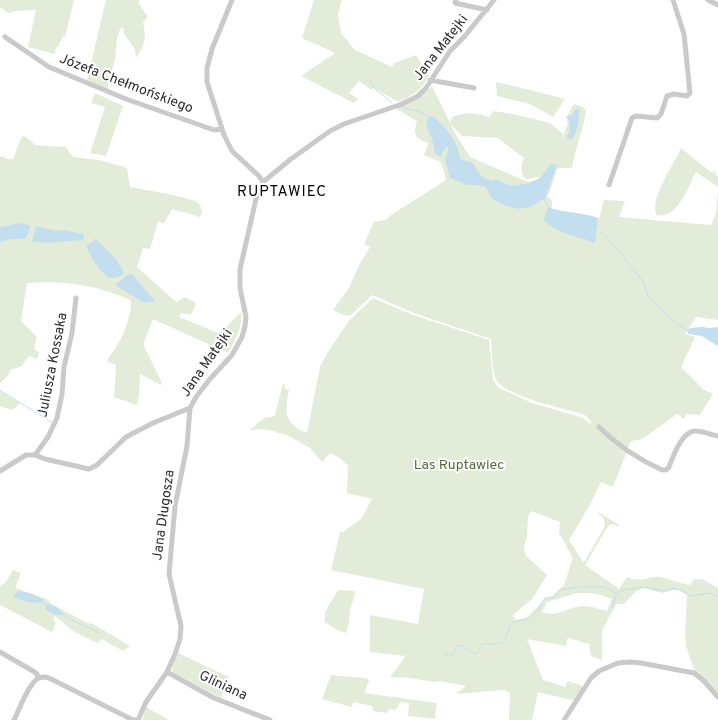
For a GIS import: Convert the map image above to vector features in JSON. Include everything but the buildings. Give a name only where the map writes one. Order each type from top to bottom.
[{"type":"street","points":[[232,0],[212,49],[207,68],[207,82],[222,129],[232,151],[259,176],[263,182]]},
{"type":"street","points":[[456,0],[455,3],[487,10]]},
{"type":"street","name":"Jana Matejki","points":[[35,455],[45,459],[89,469],[97,466],[126,437],[190,408],[210,378],[232,354],[242,337],[246,326],[246,317],[240,288],[240,269],[256,199],[263,182],[291,158],[320,137],[344,124],[415,98],[426,88],[450,51],[487,10],[494,0]]},
{"type":"street","points":[[609,185],[632,118],[636,116],[658,118],[667,96],[674,94],[685,96],[690,93],[684,34],[673,0]]},
{"type":"street","points":[[708,0],[718,5]]},
{"type":"street","name":"Józefa Chełmońskiego","points":[[5,37],[49,67],[126,99],[214,130],[222,129]]},
{"type":"street","points":[[430,80],[474,88]]},
{"type":"street","name":"Juliusza Kossaka","points":[[35,455],[48,437],[57,418],[62,394],[64,367],[72,333],[76,298]]},
{"type":"street","name":"Jana Długosza","points":[[0,652],[33,671],[37,674],[38,678],[43,677],[51,679],[129,718],[138,720],[146,702],[167,672],[177,650],[181,626],[169,574],[175,506],[186,446],[190,408]]},
{"type":"street","points":[[599,427],[618,446],[630,454],[662,470],[669,468],[678,446],[684,437],[691,432],[695,431],[718,436]]},
{"type":"street","points":[[0,471],[26,455],[35,455]]},
{"type":"street","points":[[564,720],[592,678],[599,671],[618,663],[640,663],[694,673],[704,681],[718,697]]},
{"type":"street","name":"Gliniana","points":[[167,672],[214,698],[270,720]]},
{"type":"street","points":[[14,720],[30,688],[38,678]]},
{"type":"green space","points":[[0,0],[74,0],[65,37],[63,36],[58,47],[56,47],[55,54],[28,47],[36,10],[15,11],[8,13],[0,7]]},
{"type":"green space","points":[[106,0],[139,0],[139,4],[148,17],[143,22],[145,33],[144,41],[136,58],[135,49],[124,34],[123,27],[120,29],[117,38],[115,61],[109,78],[108,89],[87,80]]},
{"type":"green space","points":[[314,0],[342,0],[338,14],[341,33],[355,50],[392,67],[394,63],[416,55],[429,76],[420,89],[398,102],[374,88],[371,90],[359,81],[349,93],[358,99],[354,103],[301,76],[335,53],[302,38]]},
{"type":"green space","points":[[496,82],[565,99],[553,117],[530,104],[497,96]]},
{"type":"green space","name":"Las Ruptawiec","points":[[432,86],[450,123],[452,117],[458,115],[471,113],[489,117],[494,111],[550,123],[563,134],[562,140],[568,123],[569,112],[574,104],[583,107],[586,111],[572,168],[557,169],[547,196],[552,200],[552,209],[594,220],[599,219],[604,200],[625,201],[619,217],[711,225],[716,213],[718,187],[718,320],[696,317],[685,334],[695,337],[681,367],[704,390],[713,394],[700,415],[686,414],[684,419],[677,414],[642,439],[631,441],[613,487],[601,482],[590,505],[569,540],[583,562],[585,561],[605,526],[604,518],[596,510],[622,527],[612,524],[608,526],[585,565],[619,589],[627,577],[638,580],[658,576],[690,585],[694,579],[702,579],[718,588],[718,695],[706,680],[694,670],[686,646],[685,635],[687,595],[678,590],[671,590],[662,593],[643,588],[635,592],[624,604],[616,604],[602,631],[602,660],[591,656],[589,644],[568,638],[566,646],[527,639],[543,680],[565,687],[568,681],[583,686],[575,701],[538,692],[532,720],[509,720],[510,693],[504,690],[456,694],[466,686],[439,681],[435,682],[410,678],[390,677],[406,656],[370,652],[370,615],[418,624],[424,589],[331,570],[340,532],[343,532],[361,519],[372,499],[347,493],[348,466],[340,458],[330,453],[322,462],[310,448],[289,436],[261,429],[250,430],[264,418],[275,416],[283,384],[285,385],[285,389],[289,390],[286,411],[290,421],[299,429],[307,433],[320,367],[327,353],[349,321],[373,298],[413,315],[489,340],[493,380],[499,388],[532,403],[583,418],[590,424],[591,421],[585,415],[522,396],[501,385],[496,379],[495,375],[491,339],[414,313],[372,295],[350,316],[343,315],[333,310],[349,288],[359,265],[370,247],[364,244],[374,222],[386,220],[391,215],[446,180],[441,162],[424,155],[429,143],[420,140],[416,135],[415,129],[417,121],[395,108],[419,98]],"holes":[[[451,125],[462,136],[498,138],[524,158],[521,168],[524,178],[540,177],[528,182],[470,157]],[[531,511],[560,522],[559,533],[573,558],[564,585],[552,596],[545,598],[529,616],[515,620],[513,615],[532,599],[547,575],[525,555],[524,546],[527,537],[528,517]],[[577,593],[594,593],[612,599],[607,611],[582,606],[552,614],[542,612],[547,602]]]},
{"type":"green space","points":[[95,93],[123,106],[106,156],[90,153],[105,107],[91,103]]},
{"type":"green space","points":[[23,136],[35,145],[65,146],[73,157],[99,160],[127,168],[130,187],[173,195],[195,201],[200,205],[202,211],[200,217],[172,209],[164,223],[158,222],[150,249],[143,248],[137,267],[175,301],[177,302],[184,297],[196,303],[191,315],[181,313],[179,317],[218,333],[241,312],[240,328],[228,353],[153,319],[144,342],[144,346],[162,383],[161,385],[140,374],[137,405],[114,397],[116,365],[107,361],[118,345],[126,328],[131,309],[130,300],[93,287],[53,282],[27,283],[21,321],[37,337],[34,349],[39,352],[37,359],[29,356],[22,366],[11,370],[6,378],[0,383],[0,157],[2,156],[7,159],[13,159]]},
{"type":"green space","points":[[681,148],[712,173],[714,170],[718,177],[718,187],[696,172],[685,194],[675,209],[668,214],[657,216],[655,209],[659,191]]},
{"type":"green space","points":[[0,391],[20,403],[13,409],[0,406]]},
{"type":"green space","points":[[13,570],[21,573],[15,588],[47,599],[53,605],[87,623],[93,624],[130,646],[123,651],[102,639],[97,643],[73,631],[55,616],[53,620],[56,623],[52,632],[0,605],[0,586],[6,582]]},
{"type":"green space","points":[[338,590],[356,591],[350,610],[349,623],[346,633],[337,630],[325,622],[325,612]]},
{"type":"green space","points":[[178,653],[229,677],[221,698],[172,672]]},
{"type":"green space","points":[[331,675],[366,678],[369,681],[364,693],[437,703],[435,719],[408,716],[409,703],[400,702],[396,710],[389,709],[388,713],[373,711],[372,706],[353,702],[352,707],[322,699]]},
{"type":"green space","points":[[146,707],[169,720],[142,720]]},
{"type":"water","points":[[579,108],[577,129],[572,140],[568,139],[567,136],[570,131],[570,121],[566,117],[568,115],[572,116],[575,110]]},
{"type":"water","points":[[430,116],[433,116],[451,135],[457,147],[460,159],[473,163],[481,176],[491,181],[495,179],[511,186],[530,183],[540,178],[551,164],[557,165],[545,198],[531,207],[519,209],[503,205],[491,198],[486,187],[479,185],[467,185],[450,178],[445,159],[449,148],[446,146],[441,157],[435,153],[432,139],[427,127]]},
{"type":"water","points":[[548,207],[598,218],[595,243],[567,234],[552,227],[544,219]]},
{"type":"water","points":[[21,223],[30,226],[25,239],[11,239],[1,242],[0,245],[0,227]]},
{"type":"water","points":[[36,226],[57,231],[65,230],[83,234],[84,240],[51,242],[32,241]]},
{"type":"water","points":[[95,239],[112,254],[124,273],[118,277],[110,278],[102,272],[94,262],[86,247]]},
{"type":"water","points":[[132,274],[155,301],[144,303],[115,285],[127,275]]},
{"type":"water","points":[[718,327],[718,346],[702,336],[688,334],[687,331],[690,328]]},
{"type":"water","points":[[18,591],[29,593],[44,602],[25,601],[14,597]]},
{"type":"water","points":[[47,604],[56,607],[63,613],[61,615],[55,615],[45,609]]},
{"type":"waterway","points":[[370,81],[373,87],[392,103]]},
{"type":"waterway","points":[[401,107],[419,112],[429,118]]},
{"type":"waterway","points":[[544,199],[549,208]]},
{"type":"waterway","points":[[601,233],[606,236],[636,272],[643,282],[649,298],[678,325],[688,330]]},
{"type":"waterway","points":[[0,390],[51,422]]},
{"type":"waterway","points":[[445,655],[453,655],[455,648],[458,645],[477,654],[482,644],[499,644],[504,642],[511,623],[524,620],[533,615],[540,608],[545,598],[553,598],[560,590],[579,587],[604,587],[616,593],[623,590],[642,587],[664,591],[674,588],[683,591],[690,596],[710,593],[718,597]]},
{"type":"waterway","points":[[612,609],[616,594]]},
{"type":"waterway","points":[[42,602],[48,606]]},
{"type":"waterway","points":[[61,613],[99,633]]},
{"type":"district","name":"RUPTAWIEC","points":[[282,192]]}]
